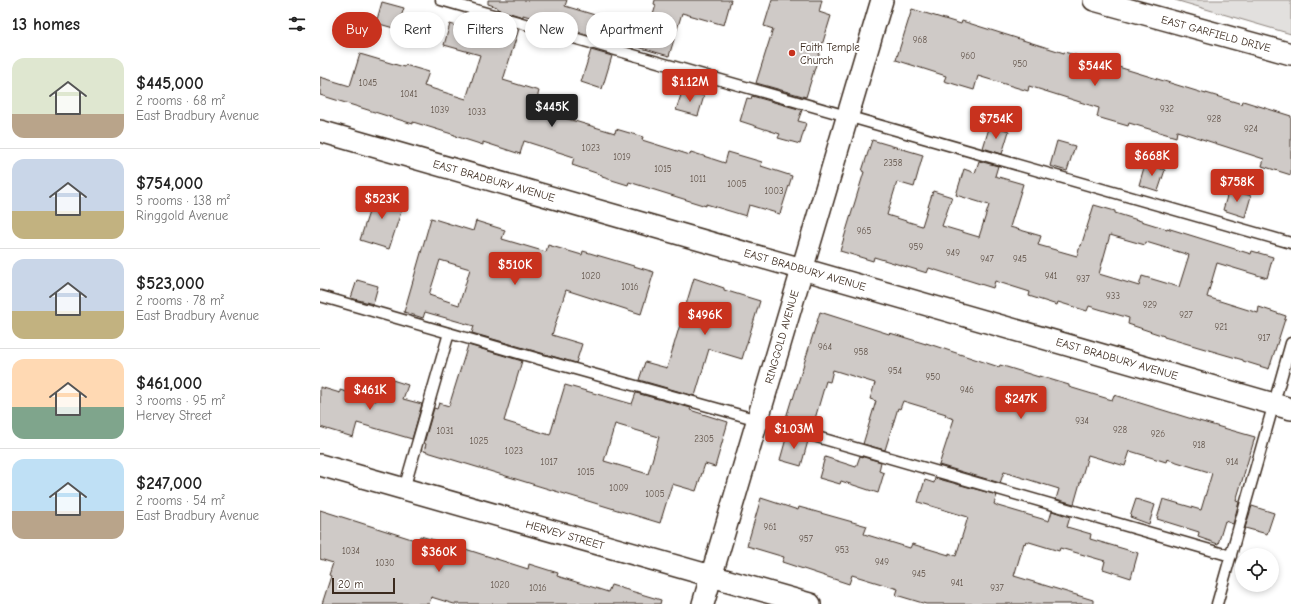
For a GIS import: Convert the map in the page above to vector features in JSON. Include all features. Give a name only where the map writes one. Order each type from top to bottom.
[{"type":"street","name":"RINGGOLD AVENUE","points":[[703,604],[882,0]]},
{"type":"street","name":"EAST GARFIELD DRIVE","points":[[1094,0],[1291,54]]},
{"type":"street","name":"EAST BRADBURY AVENUE","points":[[320,131],[1282,407]]},
{"type":"street","name":"HERVEY STREET","points":[[320,465],[810,604]]},
{"type":"lane","points":[[441,0],[1291,243]]},
{"type":"lane","points":[[320,296],[1231,556]]},
{"type":"lane","points":[[404,489],[449,333]]},
{"type":"lane","points":[[1217,604],[1231,556],[1282,407],[1291,343]]},
{"type":"shaded area","points":[[1175,0],[1291,0],[1291,34]]},
{"type":"building","points":[[488,0],[567,0],[565,6],[586,12],[586,34],[578,32],[578,12],[525,12],[525,16],[523,15],[523,17],[517,15],[517,12],[507,12],[488,4]]},
{"type":"building","points":[[655,0],[731,0],[724,25],[682,13],[677,30],[677,12],[654,12],[656,5],[654,4]]},
{"type":"building","name":"Faith Temple Church","points":[[772,0],[822,0],[819,12],[831,16],[806,97],[756,83],[773,29],[764,26]]},
{"type":"building","points":[[382,2],[404,8],[403,12],[390,12],[390,27],[382,25],[382,12],[379,12]]},
{"type":"building","points":[[912,9],[961,24],[962,21],[1064,53],[1112,65],[1242,104],[1243,101],[1291,116],[1291,175],[1262,166],[1264,159],[1177,131],[1176,137],[1129,123],[1128,126],[1097,117],[1099,108],[1029,86],[1028,91],[978,76],[974,90],[944,81],[946,76],[896,60]]},
{"type":"building","points":[[450,24],[453,25],[453,48],[445,45]]},
{"type":"building","points":[[455,48],[513,48],[503,80],[539,91],[534,109],[615,133],[616,129],[643,137],[642,140],[690,155],[691,152],[725,163],[728,152],[762,162],[761,166],[792,176],[780,214],[749,205],[746,216],[706,204],[706,206],[629,182],[628,185],[602,177],[602,175],[572,165],[574,157],[524,141],[520,154],[483,142],[483,145],[413,122],[413,124],[320,95],[320,77],[350,86],[360,54],[404,67],[405,65],[429,72],[424,86],[466,99],[480,55]]},
{"type":"building","points":[[641,48],[671,48],[669,56]]},
{"type":"building","points":[[591,50],[612,56],[602,89],[581,82]]},
{"type":"building","points":[[683,89],[704,96],[698,116],[676,110]]},
{"type":"building","points":[[752,96],[802,110],[798,121],[806,123],[800,144],[778,138],[780,134],[740,121],[747,98],[751,99]]},
{"type":"building","points":[[990,125],[1009,131],[1002,154],[983,148]]},
{"type":"building","points":[[872,140],[923,155],[914,187],[897,182],[887,215],[922,226],[933,191],[952,197],[942,226],[979,237],[989,205],[956,195],[964,169],[975,173],[979,161],[998,166],[995,176],[1023,184],[1010,227],[1041,236],[1038,245],[1077,256],[1094,205],[1115,211],[1115,213],[1251,254],[1252,251],[1273,257],[1267,278],[1217,263],[1207,297],[1258,313],[1259,307],[1286,316],[1269,369],[1164,337],[1128,324],[1129,318],[1089,306],[1087,311],[1058,302],[1057,305],[1029,296],[1030,292],[995,281],[993,288],[929,268],[927,273],[874,257],[873,261],[840,251],[864,172],[862,171]],"holes":[[[1110,235],[1145,245],[1146,242],[1189,255],[1179,287],[1142,276],[1139,286],[1099,274]]]},
{"type":"building","points":[[1057,141],[1075,146],[1067,171],[1050,166]]},
{"type":"building","points":[[1145,164],[1165,170],[1158,191],[1139,185]]},
{"type":"building","points":[[1229,189],[1251,196],[1245,217],[1223,210]]},
{"type":"building","points":[[376,190],[399,197],[396,207],[402,209],[389,249],[360,240]]},
{"type":"building","points":[[431,218],[473,231],[476,221],[505,230],[502,239],[546,252],[548,245],[582,255],[583,251],[654,272],[641,314],[566,290],[552,335],[582,344],[576,363],[472,333],[474,326],[425,312],[423,318],[404,312]],"holes":[[[440,260],[470,269],[459,305],[429,295]]]},
{"type":"building","points":[[694,278],[724,288],[724,290],[760,301],[742,359],[709,349],[695,396],[639,380],[645,362],[667,368]]},
{"type":"building","points":[[357,280],[378,286],[373,304],[351,298]]},
{"type":"building","points":[[820,312],[889,334],[890,333],[926,343],[999,367],[1000,365],[1069,385],[1069,387],[1112,400],[1114,395],[1255,437],[1236,501],[1239,502],[1233,524],[1225,521],[1218,544],[1198,537],[1199,532],[1157,519],[1163,499],[1201,510],[1212,473],[1167,459],[1166,462],[1130,451],[1125,466],[1088,455],[1074,504],[1056,499],[1059,489],[1004,472],[1000,483],[939,465],[954,419],[945,416],[946,414],[903,401],[900,409],[898,408],[885,450],[863,444],[876,401],[870,399],[875,383],[833,370],[830,382],[826,381],[812,429],[785,421]]},
{"type":"building","points":[[468,345],[522,361],[504,421],[550,435],[565,385],[632,404],[636,393],[691,408],[690,410],[728,422],[715,467],[705,464],[696,491],[672,484],[660,523],[424,451],[426,444],[424,443],[434,408],[437,409],[439,403],[449,406]],"holes":[[[615,424],[659,437],[648,474],[604,461]]]},
{"type":"building","points":[[383,377],[408,385],[403,399],[422,404],[412,439],[357,423],[353,437],[320,427],[320,387],[340,393],[340,390],[376,401]]},
{"type":"building","points":[[787,435],[808,441],[801,466],[780,460]]},
{"type":"building","points":[[860,456],[881,462],[879,471],[884,473],[878,493],[841,481],[840,484],[819,478],[825,457],[856,467]]},
{"type":"building","points":[[935,478],[997,495],[994,504],[998,506],[1049,521],[1052,511],[1070,517],[1067,527],[1091,534],[1090,539],[1138,553],[1131,578],[1103,569],[1105,561],[1060,548],[1059,551],[1026,541],[1025,544],[1024,543],[1014,576],[1093,600],[1093,604],[926,604],[896,595],[898,589],[852,575],[849,584],[782,562],[784,557],[747,546],[761,498],[798,510],[799,507],[867,526],[864,534],[910,548],[912,544],[956,556],[968,517],[918,502],[925,480],[934,483]]},
{"type":"building","points":[[1136,499],[1155,505],[1149,524],[1130,517]]},
{"type":"building","points":[[1252,506],[1274,513],[1267,534],[1245,528]]},
{"type":"building","points":[[320,510],[418,541],[420,536],[528,569],[529,564],[558,573],[557,576],[608,592],[611,585],[661,600],[660,604],[454,604],[431,597],[429,604],[322,604],[331,576],[329,575],[333,563],[320,559]]},
{"type":"place","name":"Faith Temple Church","points":[[792,53]]}]
